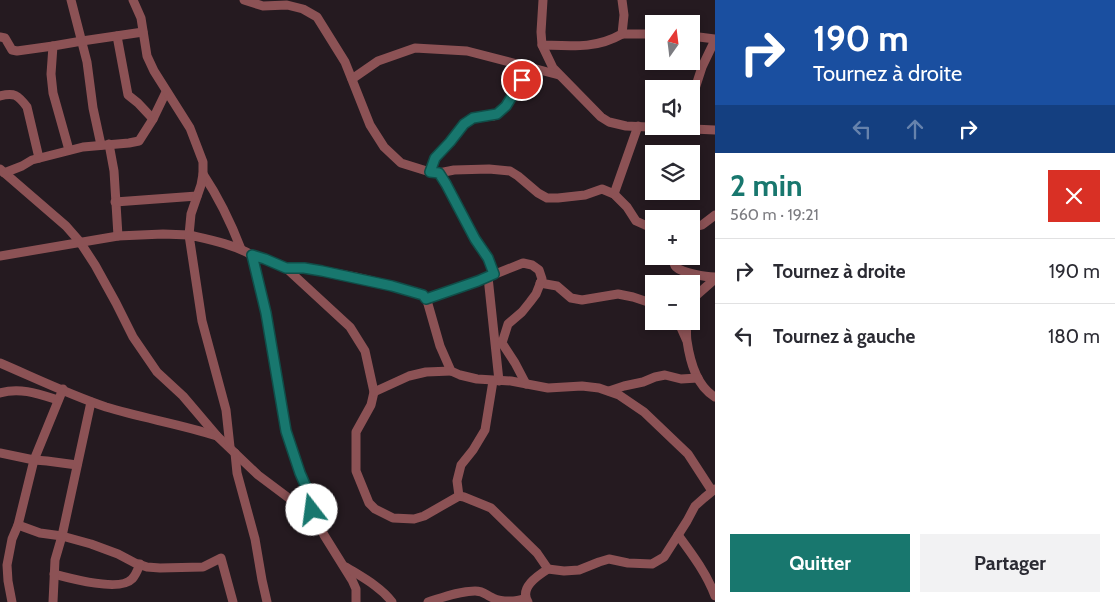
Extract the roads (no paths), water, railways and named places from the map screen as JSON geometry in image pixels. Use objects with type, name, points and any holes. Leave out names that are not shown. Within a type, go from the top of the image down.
[{"type":"street","points":[[71,0],[88,62],[93,108],[114,170],[118,236]]},
{"type":"street","points":[[132,0],[141,18],[147,56],[166,92],[190,128],[203,162],[201,185],[191,214],[189,235],[202,321],[226,410],[232,450],[255,539],[267,602]]},
{"type":"street","points":[[244,0],[263,6],[287,5],[304,9],[317,17],[345,62],[370,125],[384,147],[401,162],[434,173],[450,189],[475,239],[488,258],[491,276],[496,381],[485,430],[462,465],[457,481],[459,496]]},
{"type":"street","points":[[543,0],[542,45],[553,68],[601,117],[609,122],[626,126],[645,126]]},
{"type":"street","points":[[622,0],[624,15],[622,34]]},
{"type":"street","points":[[0,37],[5,38],[12,50],[17,51],[143,32]]},
{"type":"street","points":[[542,45],[584,46],[597,44],[622,34],[645,34]]},
{"type":"street","points":[[118,36],[128,95],[153,119]]},
{"type":"street","points":[[698,80],[715,40],[700,38]]},
{"type":"street","points":[[53,46],[51,74],[53,93],[69,150]]},
{"type":"street","points":[[352,78],[378,61],[416,48],[467,51],[559,75]]},
{"type":"street","points":[[434,173],[435,158],[464,124],[473,118],[494,116],[502,110],[530,68]]},
{"type":"street","points":[[166,92],[153,119],[139,141],[69,150],[2,171],[66,226],[80,242],[95,265],[133,337],[157,372],[183,396],[217,436],[258,475],[290,499],[312,510]]},
{"type":"street","points":[[0,96],[15,94],[27,107],[39,158]]},
{"type":"street","points":[[614,194],[638,126]]},
{"type":"street","points":[[700,129],[715,130]]},
{"type":"street","points":[[434,173],[454,170],[489,169],[510,171],[547,198],[585,195],[602,190],[614,194],[636,221],[645,226]]},
{"type":"street","points":[[203,174],[215,192],[242,249]]},
{"type":"street","points":[[116,202],[197,196]]},
{"type":"street","points":[[700,225],[715,215]]},
{"type":"street","points":[[0,256],[118,236],[189,235],[228,244],[286,268],[350,327],[365,351],[374,392],[370,405],[356,432],[356,471],[369,503],[374,509],[393,518],[414,519],[424,516],[459,496],[464,497],[491,508],[537,553],[548,569]]},
{"type":"street","points":[[252,255],[266,313],[286,431],[310,496],[312,510],[324,535],[356,589],[356,602]]},
{"type":"street","points":[[426,299],[523,263],[532,265],[539,270],[542,279],[536,294],[522,312],[508,324],[502,343],[526,384]]},
{"type":"street","points":[[675,265],[677,268],[689,273],[715,278]]},
{"type":"street","points":[[286,268],[304,268],[357,278],[423,295],[426,299],[440,346],[451,371]]},
{"type":"street","points":[[700,292],[715,278]]},
{"type":"street","points":[[540,283],[557,286],[571,298],[582,300],[618,294],[645,301]]},
{"type":"street","points":[[682,330],[687,339],[693,369],[700,383],[715,397]]},
{"type":"street","points":[[687,339],[688,330]]},
{"type":"street","points":[[0,363],[91,402],[137,416],[196,429],[217,436]]},
{"type":"street","points":[[374,392],[409,376],[426,372],[451,371],[477,379],[511,381],[548,388],[582,386],[599,388],[619,395],[644,412],[667,432],[688,454],[714,490],[695,506],[664,557],[652,564],[609,560],[598,562],[579,570],[548,569],[537,576],[525,590],[526,600],[506,601],[493,598],[485,592],[476,591],[460,592],[428,602]]},
{"type":"street","points":[[609,391],[665,375],[681,379],[698,378]]},
{"type":"street","points":[[0,393],[14,390],[31,392],[58,400]]},
{"type":"street","points":[[12,602],[4,556],[18,525],[34,460],[63,390]]},
{"type":"street","points":[[53,602],[55,560],[91,402]]},
{"type":"street","points":[[0,453],[34,460],[77,465]]},
{"type":"street","points":[[18,525],[40,533],[62,536],[92,544],[147,567],[203,567],[221,558],[233,602]]},
{"type":"street","points":[[678,535],[694,556],[710,583],[715,596]]},
{"type":"street","points":[[54,574],[98,584],[116,585],[132,579],[140,564]]},
{"type":"street","points":[[344,566],[375,586],[392,602]]}]
